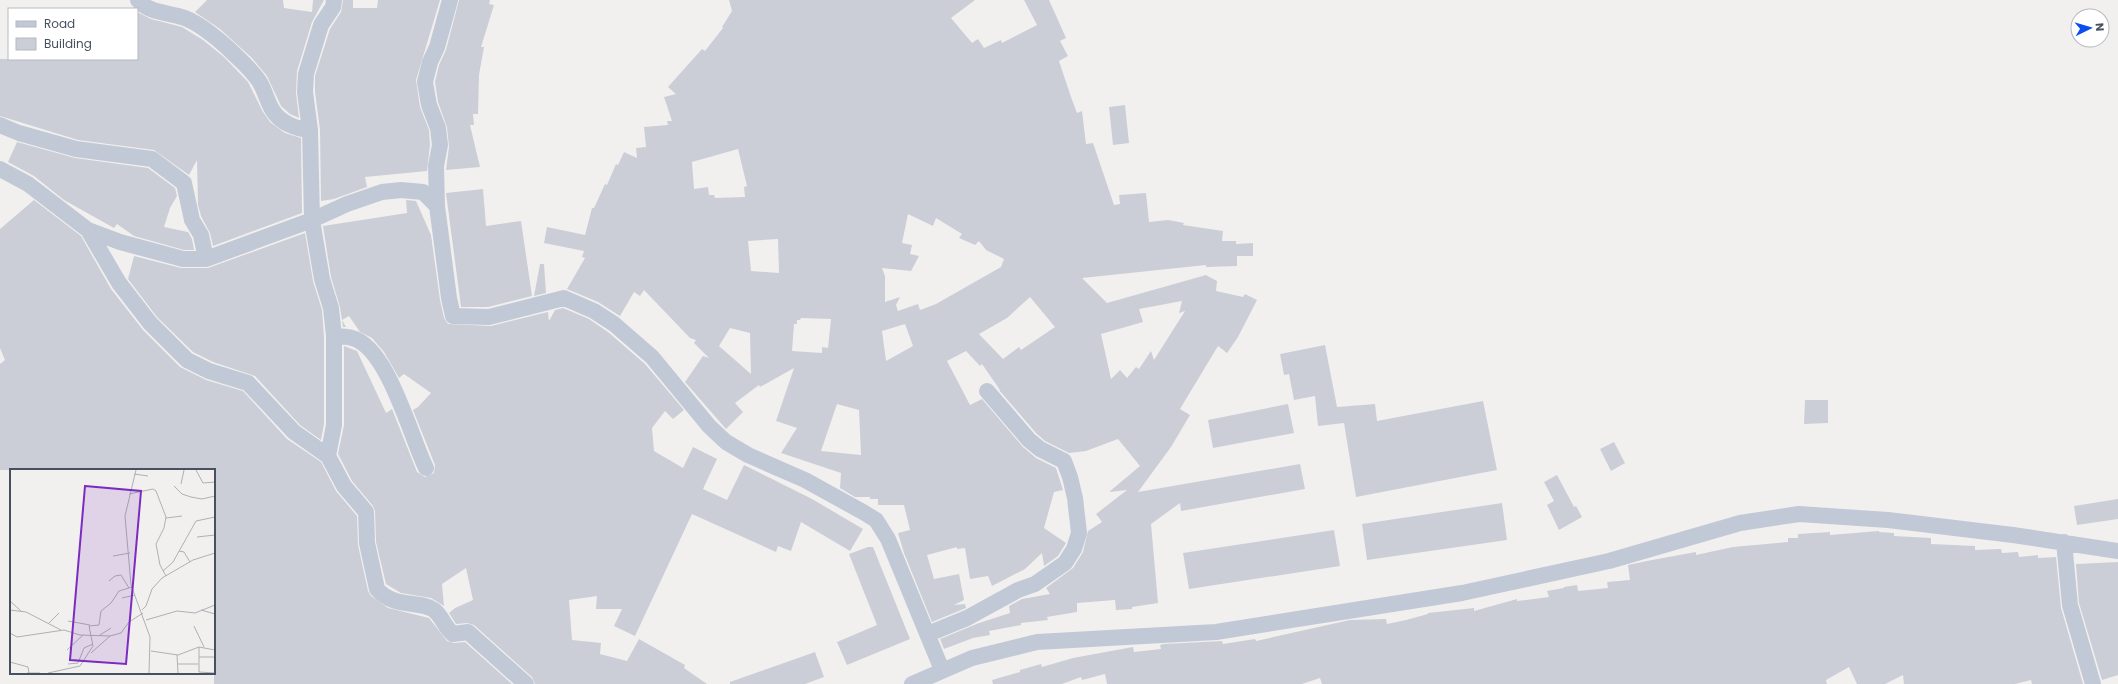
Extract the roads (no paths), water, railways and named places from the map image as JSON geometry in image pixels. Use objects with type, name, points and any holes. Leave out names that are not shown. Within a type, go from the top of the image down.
[{"type":"street","points":[[138,0],[142,5],[157,12],[185,18],[217,40],[244,64],[260,82],[273,112],[290,126],[300,130],[310,130]]},
{"type":"street","points":[[328,456],[334,424],[334,336],[331,308],[322,279],[312,220],[310,130],[305,92],[306,74],[321,25],[333,6],[334,0]]},
{"type":"street","points":[[450,0],[437,47],[430,62],[426,82],[429,105],[438,128],[440,145],[436,166],[437,206],[448,298],[453,316],[489,317],[564,298],[594,312],[614,324],[652,357],[710,426],[726,442],[748,455],[805,480],[876,520],[888,539],[942,670]]},
{"type":"street","points":[[0,125],[19,133],[76,149],[152,159],[184,184],[192,220],[201,235],[206,259]]},
{"type":"street","points":[[0,169],[28,184],[88,230],[120,242],[183,259],[206,259],[312,220],[347,204],[382,192],[401,190],[423,192],[437,206]]},
{"type":"street","points":[[88,230],[119,283],[150,323],[187,360],[209,371],[248,383],[294,432],[328,456],[344,486],[366,512],[367,543],[377,589],[381,593],[398,602],[428,607],[435,611],[448,631],[453,634],[468,632],[526,684]]},
{"type":"street","points":[[334,336],[353,338],[374,355],[401,403],[426,468]]},
{"type":"street","points":[[928,634],[967,618],[1018,590],[1035,584],[1065,563],[1074,549],[1078,533],[1075,498],[1064,461],[1040,449],[1029,440],[986,391]]},
{"type":"street","points":[[912,684],[972,658],[1037,642],[1216,632],[1462,593],[1609,561],[1740,523],[1799,514],[1888,520],[2064,542],[2118,551]]},
{"type":"street","points":[[2064,542],[2070,605],[2093,684]]}]
